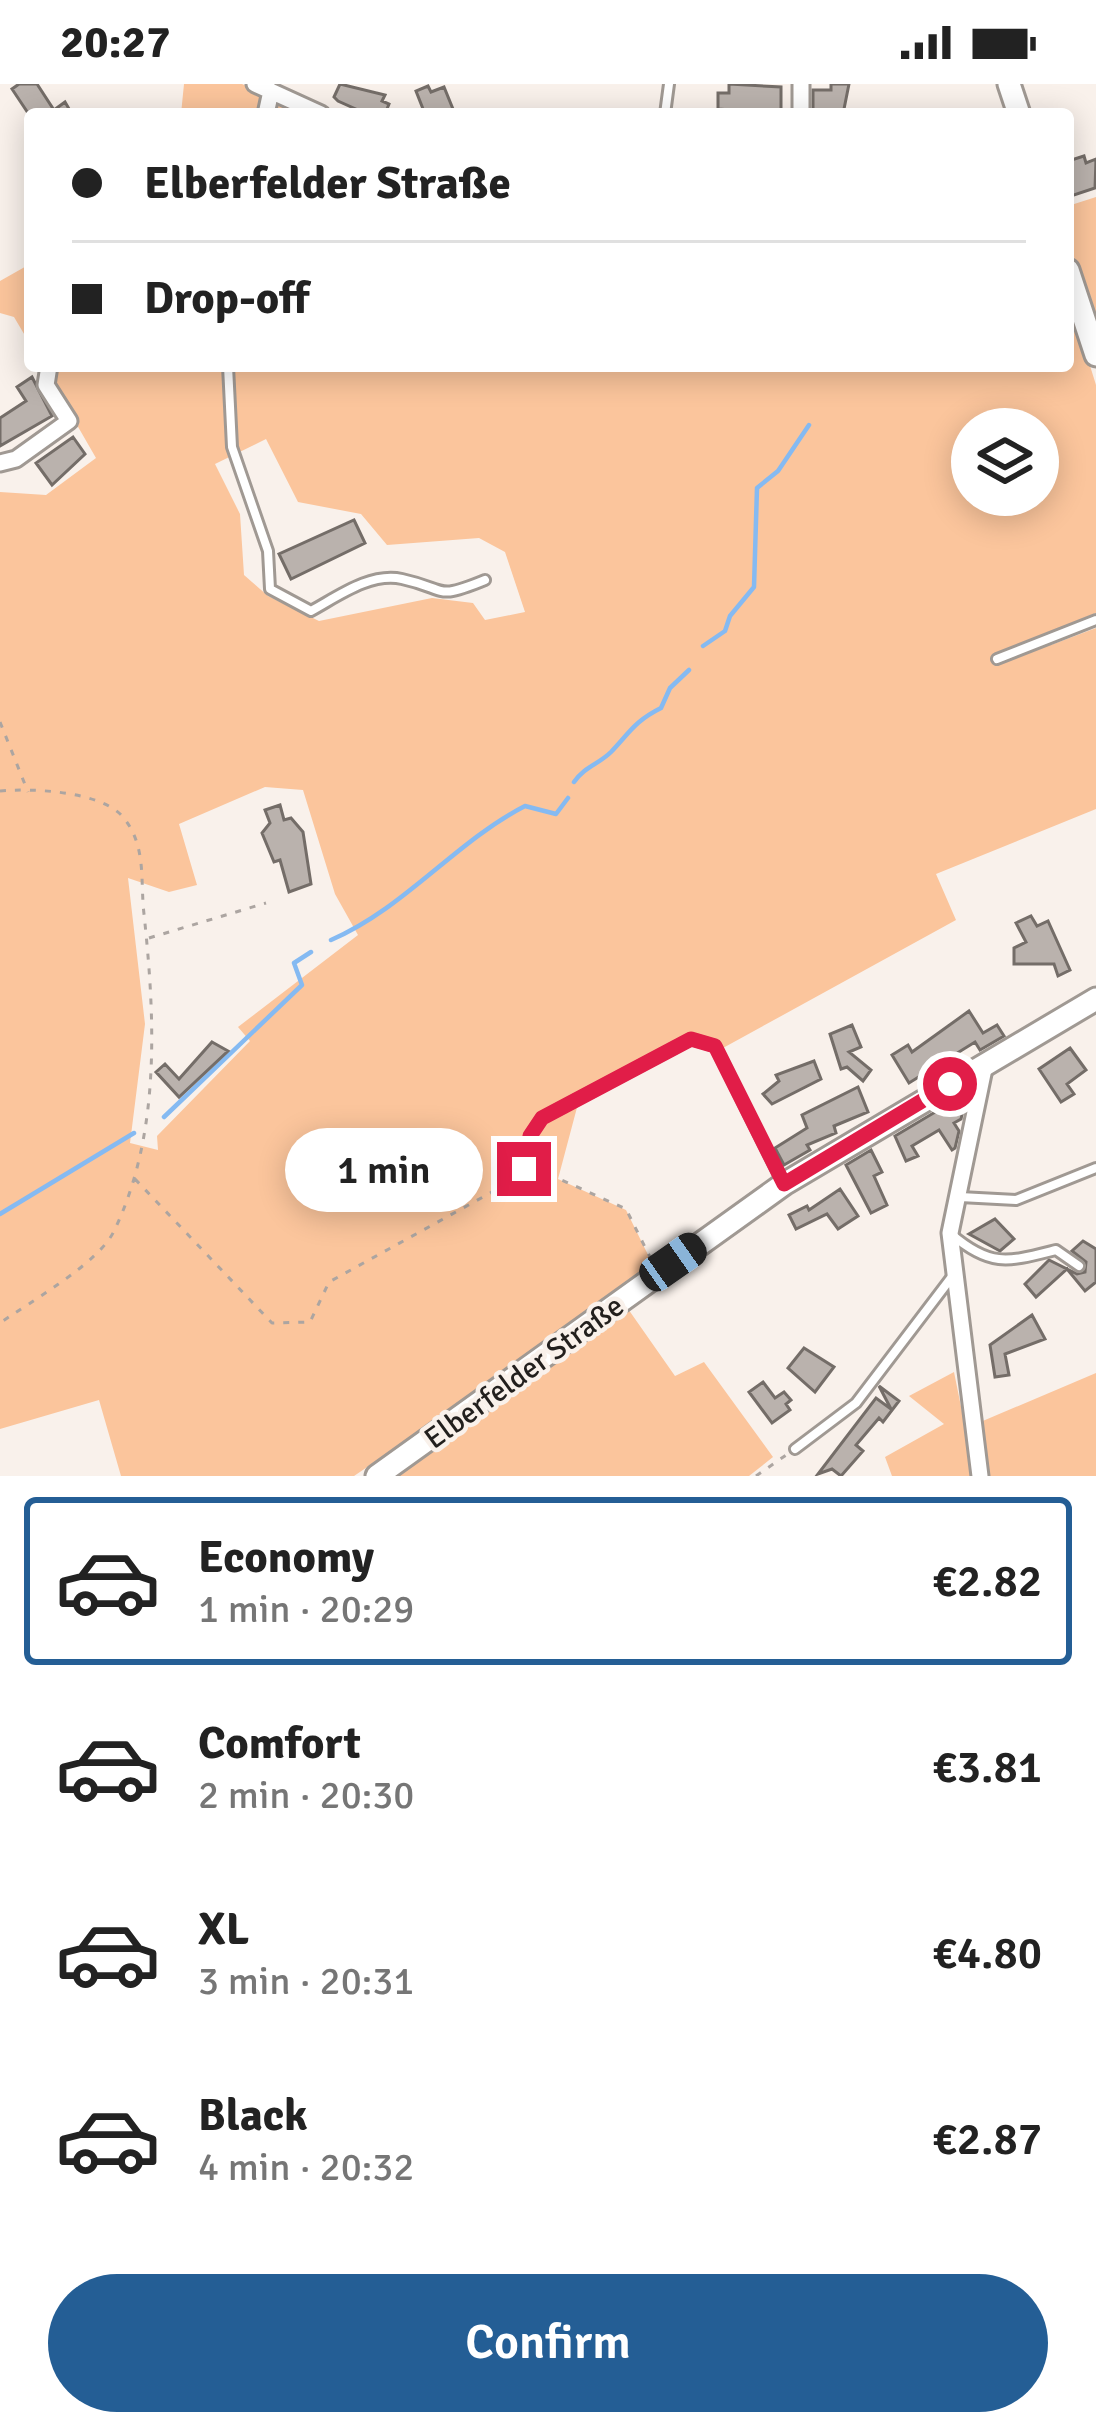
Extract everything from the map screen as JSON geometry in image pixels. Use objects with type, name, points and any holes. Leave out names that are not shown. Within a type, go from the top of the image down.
[{"type":"main road","points":[[1074,288],[1096,355]]},
{"type":"main road","name":"Elberfelder Straße","points":[[377,1476],[784,1184],[1096,999]]},
{"type":"street","points":[[263,88],[308,108]]},
{"type":"street","points":[[0,463],[16,459],[69,422],[46,385],[49,372]]},
{"type":"street","points":[[980,1476],[950,1233],[985,1064]]},
{"type":"lane","points":[[228,372],[232,447],[268,551],[270,589],[311,611],[366,582],[400,578],[430,592],[453,593],[485,580]]},
{"type":"lane","points":[[997,659],[1096,620]]},
{"type":"lane","points":[[524,1169],[530,1136],[542,1118],[691,1039],[702,1039],[715,1046],[725,1063],[784,1184]]},
{"type":"lane","points":[[956,1197],[1016,1200],[1096,1168]]},
{"type":"lane","points":[[950,1233],[975,1254],[993,1261],[1056,1250],[1079,1266]]},
{"type":"lane","points":[[795,1449],[856,1403],[952,1278]]},
{"type":"path","points":[[0,722],[28,792]]},
{"type":"path","points":[[0,791],[93,801],[113,807],[127,821],[144,862],[154,1012],[146,1117],[134,1178],[104,1247],[0,1323]]},
{"type":"path","points":[[147,938],[203,926],[266,902]]},
{"type":"path","points":[[134,1178],[272,1323],[310,1322],[329,1282],[536,1168],[626,1209],[653,1263]]},
{"type":"path","points":[[756,1476],[795,1449]]},
{"type":"shaded area","points":[[184,84],[242,84],[296,108],[182,108]]},
{"type":"shaded area","points":[[1096,197],[1096,324],[1074,257],[1074,204]]},
{"type":"shaded area","points":[[24,267],[24,334],[14,317],[0,313],[0,281]]},
{"type":"shaded area","points":[[1074,314],[1096,385],[1096,613],[1047,633],[1051,645],[1096,628],[1096,809],[936,874],[956,920],[723,1048],[713,1052],[692,1042],[579,1100],[558,1179],[626,1210],[652,1263],[543,1348],[354,1476],[121,1476],[99,1400],[0,1429],[0,492],[46,495],[96,458],[46,372],[1074,372]],"holes":[[[266,439],[298,502],[361,514],[387,545],[479,538],[505,552],[525,612],[485,620],[473,603],[432,598],[319,621],[268,596],[244,575],[240,514],[215,464]],[[265,787],[303,790],[335,894],[358,935],[238,1027],[250,1041],[157,1136],[158,1150],[130,1143],[145,1024],[128,878],[169,892],[197,885],[179,824]]]},
{"type":"shaded area","points":[[626,1306],[675,1376],[704,1362],[773,1457],[749,1476],[389,1476]]},
{"type":"shaded area","points":[[954,1372],[975,1476],[892,1476],[885,1457],[944,1424],[909,1396]]},
{"type":"shaded area","points":[[1096,1373],[1096,1476],[988,1476],[978,1423]]},
{"type":"building","points":[[37,84],[53,108],[25,108],[12,89]]},
{"type":"building","points":[[340,84],[385,95],[382,101],[389,104],[387,108],[354,108],[334,97]]},
{"type":"building","points":[[729,84],[781,87],[781,108],[718,108],[718,93],[729,93]]},
{"type":"building","points":[[831,84],[849,84],[844,108],[813,108],[813,90],[831,90]]},
{"type":"building","points":[[444,87],[453,108],[423,108],[416,91]]},
{"type":"building","points":[[1084,156],[1086,163],[1096,159],[1095,188],[1074,195],[1074,159]]},
{"type":"building","points":[[32,377],[52,416],[0,446],[0,418],[26,401],[17,387]]},
{"type":"building","points":[[73,437],[85,454],[52,485],[36,463]]},
{"type":"building","points":[[354,520],[365,543],[291,579],[279,554]]},
{"type":"building","points":[[280,805],[284,820],[291,818],[303,832],[311,884],[289,892],[280,860],[274,862],[262,833],[270,823],[265,810]]},
{"type":"building","points":[[1031,916],[1037,926],[1048,921],[1070,970],[1058,976],[1054,964],[1014,964],[1014,948],[1026,942],[1016,923]]},
{"type":"building","points":[[969,1011],[983,1033],[997,1025],[1004,1036],[980,1050],[975,1042],[909,1083],[892,1055],[908,1045],[912,1052]]},
{"type":"building","points":[[852,1025],[861,1047],[849,1052],[871,1070],[863,1081],[847,1067],[841,1069],[830,1034]]},
{"type":"building","points":[[212,1042],[228,1051],[179,1097],[156,1072],[165,1064],[179,1079]]},
{"type":"building","points":[[1070,1048],[1086,1070],[1067,1084],[1074,1094],[1061,1102],[1039,1069]]},
{"type":"building","points":[[814,1061],[821,1079],[772,1104],[763,1094],[779,1081],[776,1075]]},
{"type":"building","points":[[858,1087],[868,1112],[834,1126],[836,1133],[807,1145],[810,1150],[784,1165],[775,1148],[807,1128],[802,1115]]},
{"type":"building","points":[[967,1093],[961,1119],[954,1123],[959,1131],[955,1148],[939,1130],[912,1146],[918,1156],[906,1161],[895,1136]]},
{"type":"building","points":[[871,1150],[882,1172],[874,1176],[887,1205],[871,1213],[846,1165]]},
{"type":"building","points":[[840,1189],[858,1216],[838,1229],[827,1214],[796,1229],[789,1215],[807,1206],[809,1210]]},
{"type":"building","points":[[995,1219],[1014,1239],[1000,1251],[969,1234]]},
{"type":"building","points":[[1083,1241],[1096,1249],[1096,1282],[1085,1291],[1067,1269],[1085,1272],[1086,1262],[1072,1251]]},
{"type":"building","points":[[1049,1260],[1067,1269],[1036,1297],[1025,1284]]},
{"type":"building","points":[[1032,1315],[1045,1339],[1005,1354],[1009,1375],[995,1377],[990,1345]]},
{"type":"building","points":[[804,1348],[834,1367],[815,1392],[788,1368]]},
{"type":"building","points":[[763,1382],[775,1398],[784,1392],[791,1400],[786,1404],[790,1410],[772,1423],[749,1392]]},
{"type":"building","points":[[879,1386],[899,1401],[856,1445],[863,1451],[841,1476],[832,1469],[818,1474],[876,1398],[891,1409]]},
{"type":"waterway","points":[[703,646],[725,631],[730,616],[754,587],[757,488],[778,471],[809,425]]},
{"type":"waterway","points":[[574,782],[661,708],[670,688],[689,670]]},
{"type":"waterway","points":[[331,940],[383,911],[525,806],[556,814],[568,798]]},
{"type":"waterway","points":[[164,1117],[302,985],[294,963],[311,952]]},
{"type":"waterway","points":[[0,1214],[134,1133]]},
{"type":"route","points":[[524,1169],[530,1136],[542,1118],[691,1039],[715,1046],[784,1184],[950,1084]]}]
